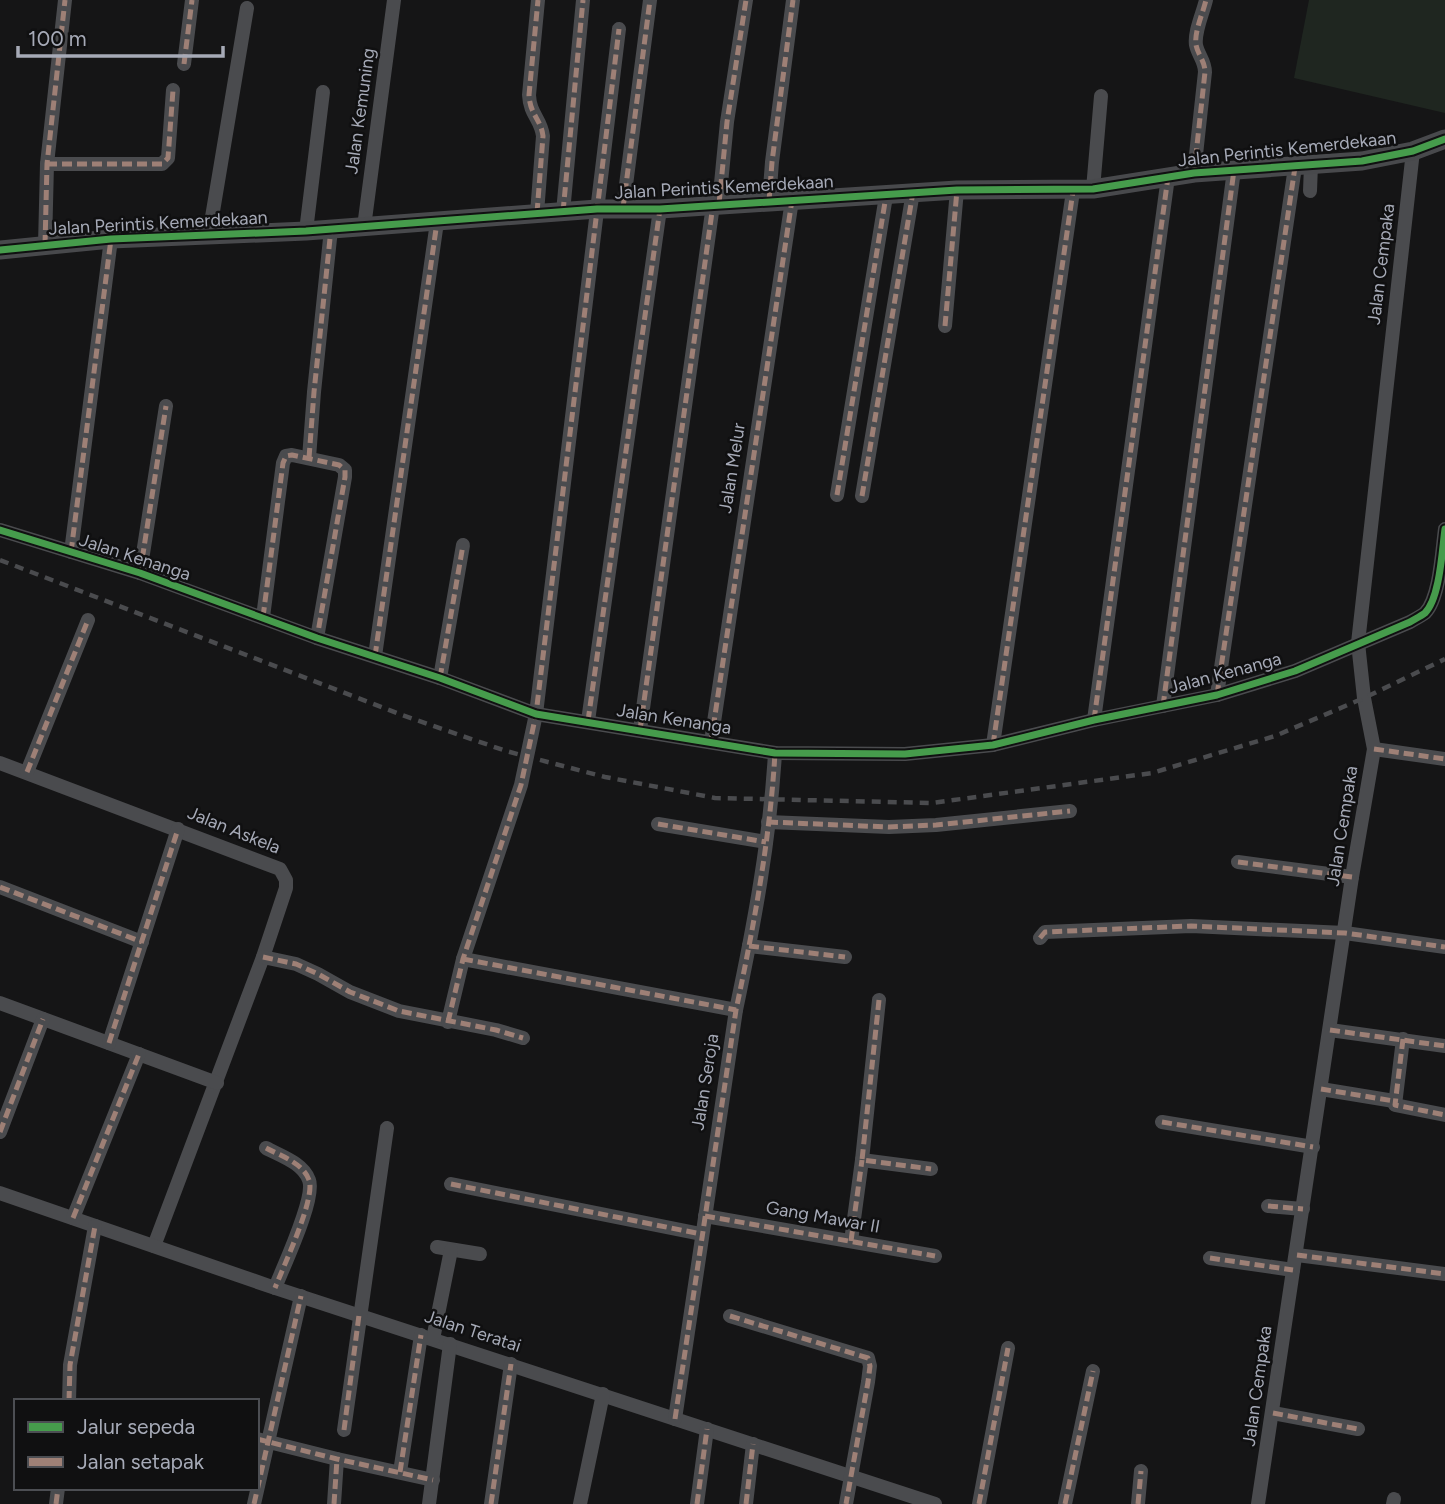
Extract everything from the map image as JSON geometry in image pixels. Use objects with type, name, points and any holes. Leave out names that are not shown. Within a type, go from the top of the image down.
[{"type":"street","points":[[45,245],[47,164],[65,0]]},
{"type":"street","points":[[184,64],[192,0]]},
{"type":"street","name":"Jalan Kemuning","points":[[363,227],[394,0]]},
{"type":"street","points":[[537,213],[543,136],[542,127],[530,107],[529,95],[538,0]]},
{"type":"street","points":[[563,212],[583,0]]},
{"type":"street","points":[[623,208],[650,0]]},
{"type":"street","points":[[640,730],[746,0]]},
{"type":"street","points":[[769,201],[793,0]]},
{"type":"street","points":[[1194,173],[1205,72],[1203,58],[1195,43],[1206,0]]},
{"type":"street","points":[[209,234],[247,8]]},
{"type":"street","points":[[447,1022],[463,959],[522,785],[536,714],[620,29]]},
{"type":"street","points":[[47,164],[162,164],[168,158],[173,90]]},
{"type":"street","points":[[306,231],[323,92]]},
{"type":"street","points":[[1093,189],[1101,96]]},
{"type":"street","name":"Jalan Perintis Kemerdekaan","points":[[0,250],[111,239],[306,231],[597,209],[660,209],[957,190],[1073,191],[1194,173],[1362,161],[1413,151],[1445,139]]},
{"type":"street","name":"Jalan Cempaka","points":[[1258,1504],[1352,877],[1374,748],[1364,698],[1358,643],[1413,151]]},
{"type":"street","points":[[1303,166],[1310,191]]},
{"type":"street","points":[[1217,695],[1258,405],[1303,166]]},
{"type":"street","points":[[1163,706],[1234,170]]},
{"type":"street","points":[[1094,720],[1168,177]]},
{"type":"street","points":[[945,326],[957,190]]},
{"type":"street","points":[[993,745],[1073,191]]},
{"type":"street","points":[[862,496],[913,192]]},
{"type":"street","points":[[837,495],[886,196]]},
{"type":"street","name":"Jalan Melur","points":[[710,742],[792,200]]},
{"type":"street","points":[[589,721],[660,209]]},
{"type":"street","points":[[375,656],[437,222]]},
{"type":"street","points":[[309,458],[331,229]]},
{"type":"street","points":[[71,552],[111,239]]},
{"type":"street","points":[[140,573],[166,406]]},
{"type":"street","points":[[263,617],[286,456],[339,465],[345,470],[317,638]]},
{"type":"street","name":"Jalan Kenanga","points":[[0,530],[140,573],[536,714],[775,752],[905,754],[993,745],[1094,720],[1217,695],[1295,671],[1410,622],[1425,612],[1435,592],[1445,529]]},
{"type":"street","points":[[440,678],[463,545]]},
{"type":"street","points":[[27,772],[88,620]]},
{"type":"street","points":[[1374,748],[1445,759]]},
{"type":"street","name":"Jalan Seroja","points":[[675,1419],[736,1010],[766,842],[775,752]]},
{"type":"street","name":"Jalan Askela","points":[[0,763],[178,829],[280,869],[284,873],[286,888],[263,957],[155,1246]]},
{"type":"street","points":[[768,822],[889,827],[936,825],[1070,811]]},
{"type":"street","points":[[658,824],[766,842]]},
{"type":"street","points":[[109,1043],[178,829]]},
{"type":"street","points":[[1238,862],[1352,877]]},
{"type":"street","points":[[0,887],[142,942]]},
{"type":"street","points":[[1040,938],[1045,932],[1191,926],[1345,933],[1445,947]]},
{"type":"street","points":[[749,946],[845,957]]},
{"type":"street","points":[[263,957],[296,964],[350,992],[398,1012],[496,1030],[523,1038]]},
{"type":"street","points":[[463,959],[736,1010]]},
{"type":"street","points":[[851,1241],[879,1000]]},
{"type":"street","points":[[0,1003],[217,1083]]},
{"type":"street","points":[[0,1132],[43,1019]]},
{"type":"street","points":[[1330,1030],[1445,1046]]},
{"type":"street","points":[[1403,1039],[1395,1105],[1445,1115]]},
{"type":"street","points":[[74,1217],[139,1054]]},
{"type":"street","points":[[1321,1089],[1394,1101]]},
{"type":"street","points":[[1162,1122],[1312,1147]]},
{"type":"street","points":[[344,1430],[387,1128]]},
{"type":"street","points":[[266,1149],[296,1164],[308,1177],[310,1187],[308,1203],[275,1288]]},
{"type":"street","points":[[862,1160],[932,1169]]},
{"type":"street","points":[[451,1184],[701,1234]]},
{"type":"street","name":"Jalan Teratai","points":[[0,1194],[74,1217],[275,1288],[934,1504]]},
{"type":"street","points":[[1268,1206],[1303,1209]]},
{"type":"street","name":"Gang Mawar II","points":[[705,1216],[935,1256]]},
{"type":"street","points":[[72,1399],[70,1365],[95,1226]]},
{"type":"street","points":[[437,1247],[480,1254]]},
{"type":"street","points":[[400,1472],[427,1337],[452,1251]]},
{"type":"street","points":[[1297,1255],[1445,1274]]},
{"type":"street","points":[[1210,1258],[1293,1270]]},
{"type":"street","points":[[259,1464],[262,1440],[300,1296]]},
{"type":"street","points":[[730,1316],[868,1358],[868,1382],[846,1504]]},
{"type":"street","points":[[429,1504],[450,1344]]},
{"type":"street","points":[[979,1504],[1008,1348]]},
{"type":"street","points":[[491,1504],[511,1364]]},
{"type":"street","points":[[1065,1504],[1093,1371]]},
{"type":"street","points":[[580,1504],[603,1394]]},
{"type":"street","points":[[1273,1413],[1358,1429]]},
{"type":"street","points":[[698,1504],[708,1429]]},
{"type":"street","points":[[262,1440],[433,1480]]},
{"type":"street","points":[[746,1504],[753,1444]]},
{"type":"street","points":[[334,1504],[337,1459]]},
{"type":"street","points":[[1138,1504],[1141,1471]]},
{"type":"shaded area","points":[[1309,0],[1445,0],[1445,113],[1294,78]]},
{"type":"railway","points":[[0,560],[402,715],[506,751],[605,777],[715,798],[932,803],[1152,773],[1275,736],[1364,698],[1445,659]]},
{"type":"marked path","points":[[45,245],[47,164],[65,0]]},
{"type":"marked path","points":[[184,64],[192,0]]},
{"type":"marked path","points":[[537,213],[543,136],[529,95],[538,0]]},
{"type":"marked path","points":[[563,212],[583,0]]},
{"type":"marked path","points":[[623,208],[650,0]]},
{"type":"marked path","points":[[719,204],[727,122],[746,0]]},
{"type":"marked path","points":[[769,201],[793,0]]},
{"type":"marked path","points":[[1194,173],[1205,72],[1196,40],[1206,0]]},
{"type":"marked path","points":[[448,1022],[463,959],[521,785],[536,714],[619,29]]},
{"type":"marked path","points":[[47,164],[162,164],[168,158],[173,90]]},
{"type":"marked path","points":[[1217,695],[1295,167]]},
{"type":"marked path","points":[[1163,706],[1234,170]]},
{"type":"marked path","points":[[1094,720],[1168,177]]},
{"type":"marked path","points":[[945,326],[957,190]]},
{"type":"marked path","points":[[993,745],[1073,191]]},
{"type":"marked path","points":[[862,496],[913,192]]},
{"type":"marked path","points":[[837,495],[886,196]]},
{"type":"marked path","points":[[711,742],[792,200]]},
{"type":"marked path","points":[[640,730],[713,205]]},
{"type":"marked path","points":[[588,721],[660,209]]},
{"type":"marked path","points":[[375,656],[437,222]]},
{"type":"marked path","points":[[309,458],[331,229]]},
{"type":"marked path","points":[[71,552],[111,239]]},
{"type":"marked path","points":[[140,573],[166,406]]},
{"type":"marked path","points":[[263,617],[286,456],[339,465],[345,470],[345,477],[317,638]]},
{"type":"marked path","points":[[440,678],[463,545]]},
{"type":"marked path","points":[[27,772],[88,620]]},
{"type":"marked path","points":[[1374,749],[1445,759]]},
{"type":"marked path","points":[[675,1419],[736,1010],[765,850],[775,753]]},
{"type":"marked path","points":[[768,822],[889,827],[936,825],[1070,811]]},
{"type":"marked path","points":[[658,824],[766,842]]},
{"type":"marked path","points":[[109,1043],[178,829]]},
{"type":"marked path","points":[[1238,862],[1352,877]]},
{"type":"marked path","points":[[0,887],[142,942]]},
{"type":"marked path","points":[[1040,938],[1045,932],[1191,926],[1345,933],[1445,947]]},
{"type":"marked path","points":[[749,946],[845,957]]},
{"type":"marked path","points":[[263,957],[296,964],[350,992],[399,1011],[523,1038]]},
{"type":"marked path","points":[[463,959],[736,1010]]},
{"type":"marked path","points":[[879,1000],[862,1160],[931,1169]]},
{"type":"marked path","points":[[0,1132],[43,1019]]},
{"type":"marked path","points":[[1330,1030],[1445,1046]]},
{"type":"marked path","points":[[1403,1039],[1395,1105],[1445,1115]]},
{"type":"marked path","points":[[73,1218],[139,1054]]},
{"type":"marked path","points":[[1321,1089],[1394,1101]]},
{"type":"marked path","points":[[1162,1122],[1313,1147]]},
{"type":"marked path","points":[[266,1148],[302,1169],[309,1180],[310,1189],[303,1217],[275,1288]]},
{"type":"marked path","points":[[851,1241],[862,1160]]},
{"type":"marked path","points":[[451,1184],[701,1234]]},
{"type":"marked path","points":[[1268,1206],[1303,1209]]},
{"type":"marked path","points":[[705,1216],[935,1256]]},
{"type":"marked path","points":[[69,1399],[70,1365],[95,1226]]},
{"type":"marked path","points":[[1297,1255],[1445,1274]]},
{"type":"marked path","points":[[1210,1258],[1293,1270]]},
{"type":"marked path","points":[[259,1482],[301,1296]]},
{"type":"marked path","points":[[344,1430],[359,1315]]},
{"type":"marked path","points":[[730,1316],[868,1358],[868,1382],[846,1504]]},
{"type":"marked path","points":[[400,1472],[421,1335]]},
{"type":"marked path","points":[[979,1504],[1008,1348]]},
{"type":"marked path","points":[[491,1504],[511,1364]]},
{"type":"marked path","points":[[1065,1504],[1093,1371]]},
{"type":"marked path","points":[[1273,1413],[1358,1429]]},
{"type":"marked path","points":[[697,1504],[707,1429]]},
{"type":"marked path","points":[[259,1440],[433,1480]]},
{"type":"marked path","points":[[746,1504],[753,1444]]},
{"type":"marked path","points":[[334,1504],[337,1459]]},
{"type":"marked path","points":[[1138,1504],[1141,1471]]},
{"type":"marked path","points":[[56,1504],[58,1490]]},
{"type":"marked path","points":[[254,1504],[257,1490]]},
{"type":"cycle path","points":[[0,250],[111,239],[306,231],[597,209],[660,209],[957,190],[1093,189],[1194,173],[1362,161],[1413,151],[1445,139]]},
{"type":"cycle path","points":[[0,530],[140,573],[536,714],[775,753],[905,754],[993,745],[1094,720],[1217,695],[1295,671],[1410,622],[1425,613],[1437,585],[1445,529]]}]
